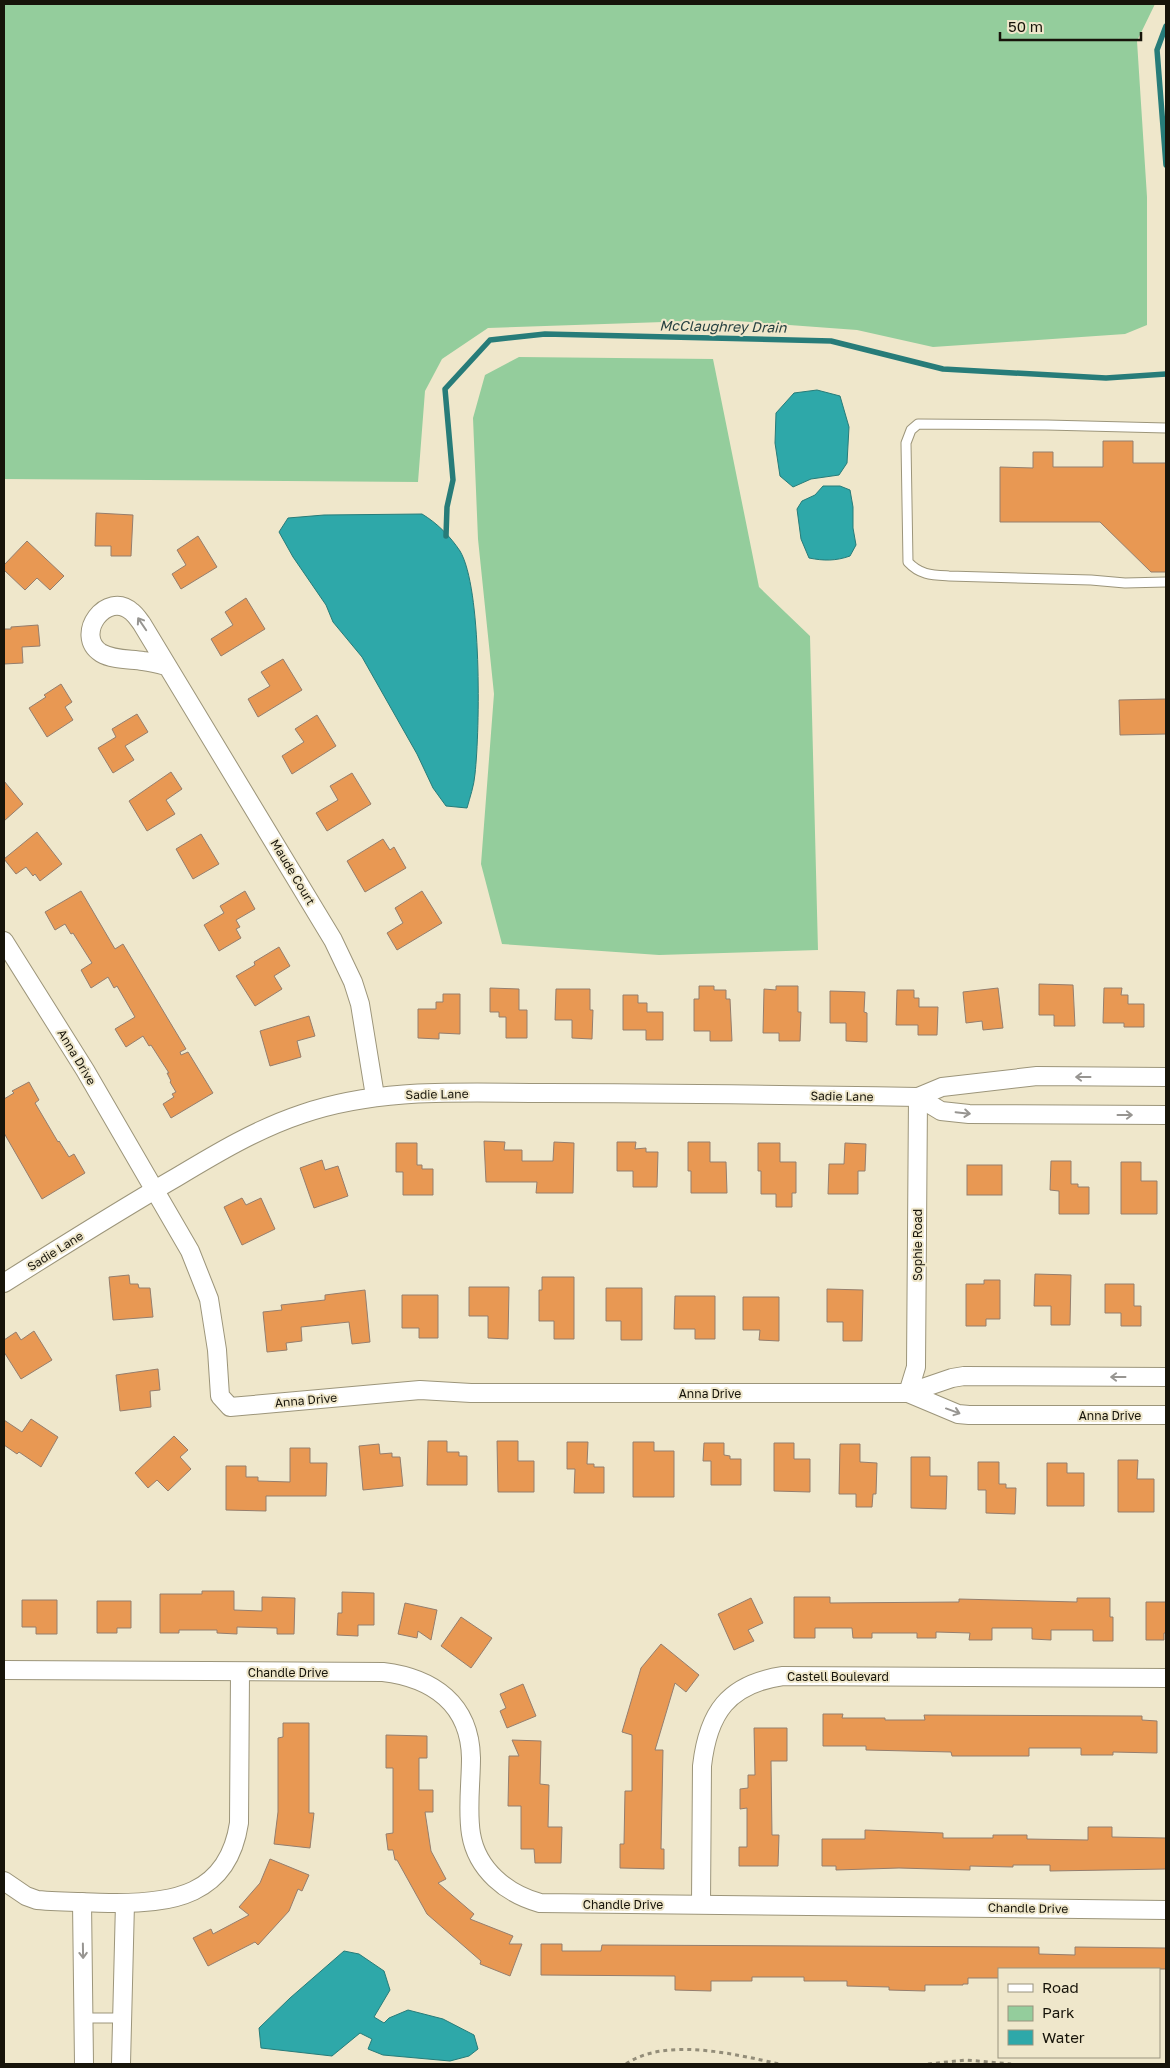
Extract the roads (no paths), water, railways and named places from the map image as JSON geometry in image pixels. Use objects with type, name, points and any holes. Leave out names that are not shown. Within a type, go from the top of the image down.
[{"type":"street","name":"Maude Court","points":[[166,666],[307,895],[343,960],[360,1004],[375,1096]]},
{"type":"street","name":"Anna Drive","points":[[4,941],[85,1070],[190,1251],[209,1299],[217,1350],[220,1396],[230,1407],[420,1390],[481,1393],[908,1392],[964,1376],[1166,1377]]},
{"type":"street","name":"Sadie Lane","points":[[4,1283],[155,1189],[230,1145],[270,1126],[327,1106],[375,1096],[417,1093],[620,1093],[918,1097],[942,1087],[1037,1076],[1166,1077]]},
{"type":"street","points":[[918,1097],[941,1111],[969,1114],[1166,1115]]},
{"type":"street","name":"Sophie Road","points":[[908,1392],[916,1367],[918,1097]]},
{"type":"street","name":"Anna Drive","points":[[908,1392],[958,1414],[969,1415],[1166,1414]]},
{"type":"street","name":"Chandle Drive","points":[[4,1670],[383,1672],[413,1677],[438,1690],[451,1701],[466,1728],[471,1756],[471,1835],[476,1851],[493,1877],[515,1894],[540,1903],[1166,1910]]},
{"type":"street","name":"Chandle Drive","points":[[4,1882],[26,1896],[37,1900],[125,1903],[176,1899],[189,1894],[214,1876],[232,1850],[238,1822],[240,1672]]},
{"type":"street","name":"Castell Boulevard","points":[[701,1904],[702,1766],[704,1746],[715,1716],[735,1692],[749,1684],[782,1676],[1166,1678]]},
{"type":"street","points":[[82,1902],[84,2064]]},
{"type":"street","points":[[121,2064],[125,1903]]},
{"type":"lane","points":[[1166,428],[918,424],[911,430],[906,443],[908,562],[915,569],[926,574],[949,576],[1091,580],[1124,583],[1166,582]]},
{"type":"lane","points":[[84,2018],[121,2018]]},
{"type":"water","points":[[817,390],[840,396],[849,427],[847,463],[839,475],[811,479],[793,487],[780,476],[775,443],[776,413],[794,393]]},
{"type":"water","points":[[823,486],[840,486],[850,490],[856,545],[850,556],[830,560],[809,558],[801,539],[797,509],[802,501],[815,495]]},
{"type":"water","points":[[422,514],[443,530],[460,551],[467,569],[472,595],[478,660],[478,725],[474,778],[467,808],[446,806],[433,788],[417,754],[362,657],[333,622],[326,605],[293,557],[279,532],[288,518],[324,515]]},
{"type":"water","points":[[344,1951],[359,1954],[384,1971],[390,1990],[374,2017],[384,2023],[389,2018],[408,2010],[443,2019],[474,2035],[478,2049],[469,2056],[450,2061],[383,2055],[368,2049],[372,2039],[360,2033],[332,2056],[261,2048],[259,2028]]},
{"type":"waterway","name":"McClaughrey Drain","points":[[1166,26],[1157,50],[1166,165]]},
{"type":"waterway","name":"McClaughrey Drain","points":[[446,536],[447,507],[453,480],[445,389],[490,340],[545,334],[831,341],[943,369],[1106,378],[1166,374]]}]
